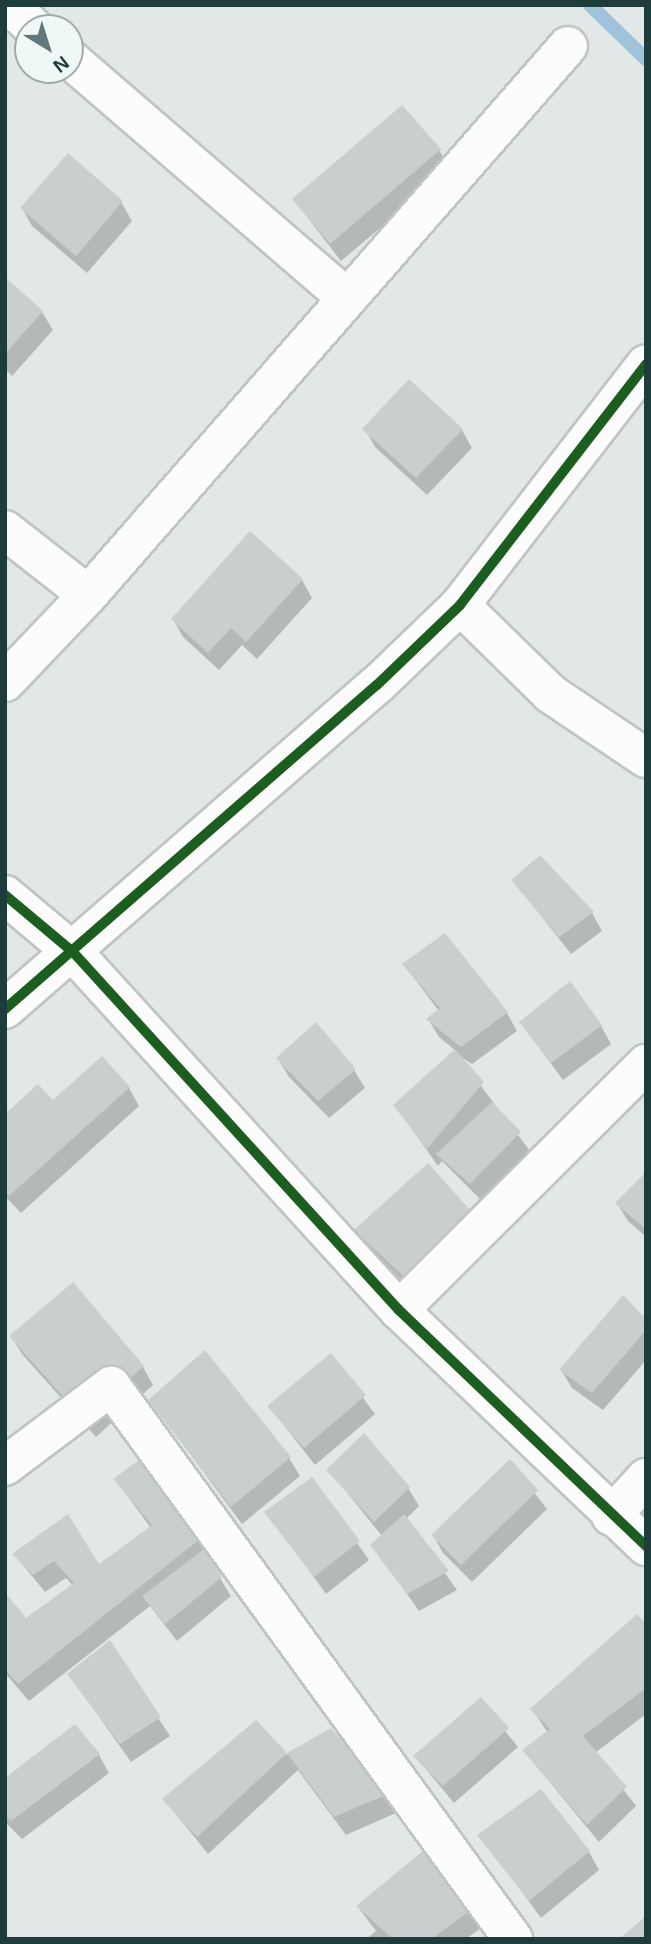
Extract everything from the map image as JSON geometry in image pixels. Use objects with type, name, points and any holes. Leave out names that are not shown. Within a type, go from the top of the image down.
[{"type":"street","points":[[5,682],[88,595],[568,46]]},
{"type":"street","points":[[84,71],[346,298]]},
{"type":"street","points":[[5,1009],[377,685],[460,605],[646,364]]},
{"type":"street","points":[[5,530],[88,595]]},
{"type":"street","points":[[460,605],[551,694],[646,758]]},
{"type":"street","points":[[5,895],[73,952],[399,1310],[611,1516],[646,1546]]},
{"type":"street","points":[[399,1310],[646,1064]]},
{"type":"street","points":[[5,1466],[111,1386],[513,1939]]},
{"type":"street","points":[[611,1516],[646,1478]]},
{"type":"building","points":[[402,105],[441,149],[330,244],[292,199]]},
{"type":"building","points":[[68,153],[123,201],[76,256],[20,208]]},
{"type":"building","points":[[5,277],[43,311],[5,354]]},
{"type":"building","points":[[409,379],[463,429],[416,478],[362,429]]},
{"type":"building","points":[[250,531],[303,579],[246,642],[231,628],[208,653],[171,619]]},
{"type":"building","points":[[540,855],[594,912],[559,937],[511,880]]},
{"type":"building","points":[[445,933],[508,1012],[461,1047],[426,1019],[440,1008],[402,964]]},
{"type":"building","points":[[570,981],[602,1025],[551,1063],[519,1022]]},
{"type":"building","points":[[316,1022],[356,1069],[318,1101],[276,1058]]},
{"type":"building","points":[[455,1049],[484,1082],[427,1149],[393,1105]]},
{"type":"building","points":[[102,1056],[130,1087],[9,1196],[5,1191],[5,1114],[38,1084],[53,1100]]},
{"type":"building","points":[[492,1102],[521,1132],[470,1184],[436,1154]]},
{"type":"building","points":[[428,1163],[479,1220],[410,1282],[354,1230]]},
{"type":"building","points":[[646,1172],[646,1229],[615,1203]]},
{"type":"building","points":[[73,1282],[144,1366],[84,1420],[9,1336]]},
{"type":"building","points":[[623,1295],[646,1319],[646,1330],[592,1393],[559,1370]]},
{"type":"building","points":[[205,1350],[291,1457],[231,1507],[148,1400]]},
{"type":"building","points":[[331,1353],[366,1395],[304,1448],[267,1406]]},
{"type":"building","points":[[364,1433],[410,1487],[374,1522],[326,1470]]},
{"type":"building","points":[[147,1454],[205,1535],[18,1684],[5,1669],[5,1592],[26,1618],[74,1583],[54,1561],[33,1575],[12,1554],[68,1514],[99,1564],[152,1525],[113,1479]]},
{"type":"building","points":[[510,1459],[538,1490],[461,1565],[431,1535]]},
{"type":"building","points":[[312,1477],[360,1541],[314,1577],[264,1512]]},
{"type":"building","points":[[404,1514],[449,1571],[407,1594],[370,1545]]},
{"type":"building","points":[[204,1549],[222,1577],[165,1624],[142,1596]]},
{"type":"building","points":[[637,1614],[646,1624],[646,1688],[583,1736],[627,1787],[587,1825],[522,1750],[550,1729],[530,1709]]},
{"type":"building","points":[[110,1640],[161,1717],[120,1744],[67,1674]]},
{"type":"building","points":[[481,1697],[509,1728],[443,1786],[413,1756]]},
{"type":"building","points":[[256,1720],[287,1753],[197,1837],[162,1799]]},
{"type":"building","points":[[75,1724],[100,1754],[11,1821],[5,1816],[5,1778]]},
{"type":"building","points":[[331,1728],[388,1794],[334,1817],[287,1753]]},
{"type":"building","points":[[541,1789],[590,1851],[529,1901],[477,1835]]},
{"type":"building","points":[[424,1850],[472,1909],[432,1939],[393,1939],[356,1906]]},
{"type":"building","points":[[646,1916],[646,1939],[619,1939]]},
{"type":"waterway","points":[[590,5],[646,59]]},
{"type":"cycle path","points":[[5,1009],[377,685],[460,605],[646,364]]},
{"type":"cycle path","points":[[5,895],[73,952],[399,1310],[646,1546]]}]
